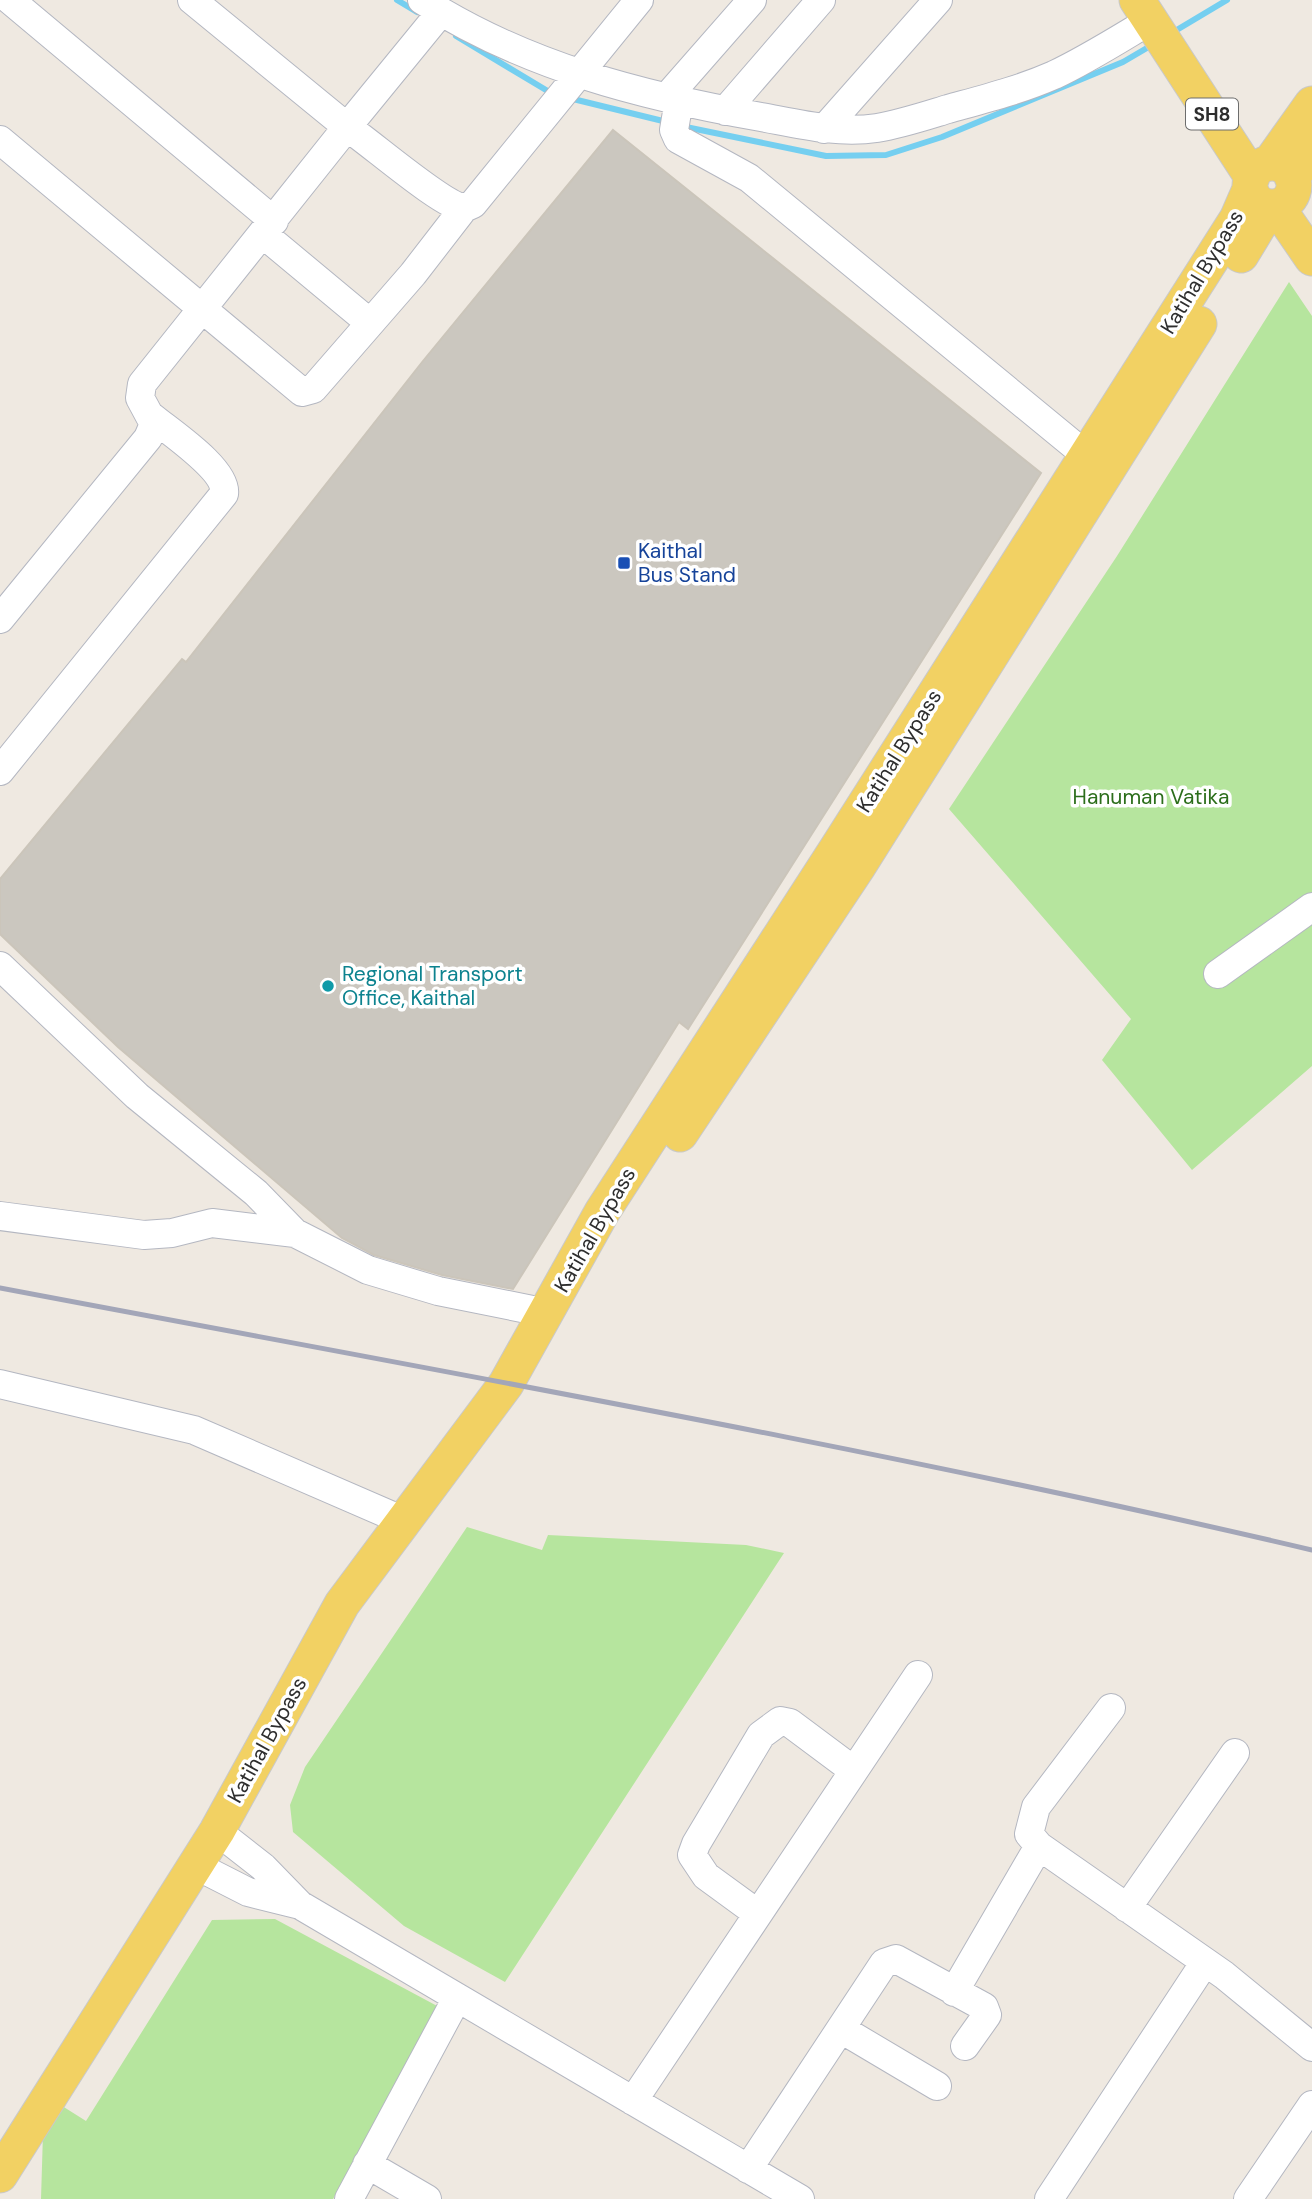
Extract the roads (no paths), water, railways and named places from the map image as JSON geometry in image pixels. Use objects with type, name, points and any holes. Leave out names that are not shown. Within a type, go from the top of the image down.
[{"type":"main road","name":"SH8","points":[[1163,22],[1279,185]]},
{"type":"main road","points":[[1312,104],[1279,185],[1312,258]]},
{"type":"main road","name":"Katihal Bypass","points":[[0,2175],[217,1831],[342,1604],[506,1384],[602,1212],[1237,219],[1279,185]]},
{"type":"main road","name":"Katihal Bypass","points":[[547,1313],[618,1225],[852,876],[1102,482],[1279,185]]},
{"type":"street","points":[[10,0],[269,227],[370,323]]},
{"type":"street","points":[[192,0],[348,127],[386,153],[446,202],[464,208]]},
{"type":"street","points":[[0,140],[298,390],[306,392],[313,389],[370,323],[464,208],[473,204],[639,0]]},
{"type":"street","points":[[752,0],[674,110],[678,139],[749,178],[1087,456]]},
{"type":"street","points":[[725,111],[821,0]]},
{"type":"street","points":[[824,129],[938,0]]},
{"type":"street","points":[[0,619],[148,438],[154,424],[140,398],[140,389],[348,127],[431,16],[540,62],[567,88],[674,110],[725,111],[824,129],[875,129],[1015,90],[1077,64],[1163,22]]},
{"type":"street","points":[[0,771],[224,494],[223,481],[214,469],[152,417]]},
{"type":"street","points":[[1218,974],[1312,907]]},
{"type":"street","points":[[0,966],[106,1068],[256,1193],[295,1233],[368,1270],[438,1291],[547,1313]]},
{"type":"street","points":[[0,1216],[144,1235],[172,1233],[212,1223],[295,1233]]},
{"type":"street","points":[[0,1384],[194,1430],[404,1521]]},
{"type":"street","points":[[633,2101],[918,1675]]},
{"type":"street","points":[[1111,1707],[1036,1807],[1029,1834],[1040,1846],[1205,1962],[1312,2047]]},
{"type":"street","points":[[758,1914],[706,1876],[692,1855],[761,1735],[780,1721],[790,1723],[853,1770]]},
{"type":"street","points":[[1127,1908],[1235,1753]]},
{"type":"street","points":[[217,1831],[263,1867],[300,1905],[800,2199]]},
{"type":"street","points":[[954,1992],[1040,1846]]},
{"type":"street","points":[[195,1865],[248,1892],[300,1905]]},
{"type":"street","points":[[748,2169],[884,1963],[896,1959],[987,2010],[965,2046]]},
{"type":"street","points":[[1049,2199],[1205,1962]]},
{"type":"street","points":[[349,2199],[457,1998]]},
{"type":"street","points":[[841,2029],[936,2086]]},
{"type":"street","points":[[1248,2199],[1312,2105]]},
{"type":"street","points":[[368,2164],[428,2199]]},
{"type":"waterway","points":[[397,0],[417,12]]},
{"type":"waterway","points":[[1170,34],[1227,0]]},
{"type":"waterway","points":[[456,36],[551,93]]},
{"type":"waterway","points":[[681,126],[826,156],[886,155],[942,137],[1123,62],[1152,45]]},
{"type":"waterway","points":[[569,98],[667,122]]},
{"type":"railway","points":[[0,1288],[822,1444],[1312,1550]]},
{"type":"place","name":"Kaithal Bus Stand","points":[[624,563]]},
{"type":"place","name":"Regional Transport Office, Kaithal","points":[[328,986]]},
{"type":"park label","name":"Hanuman Vatika","points":[[1151,797]]}]
